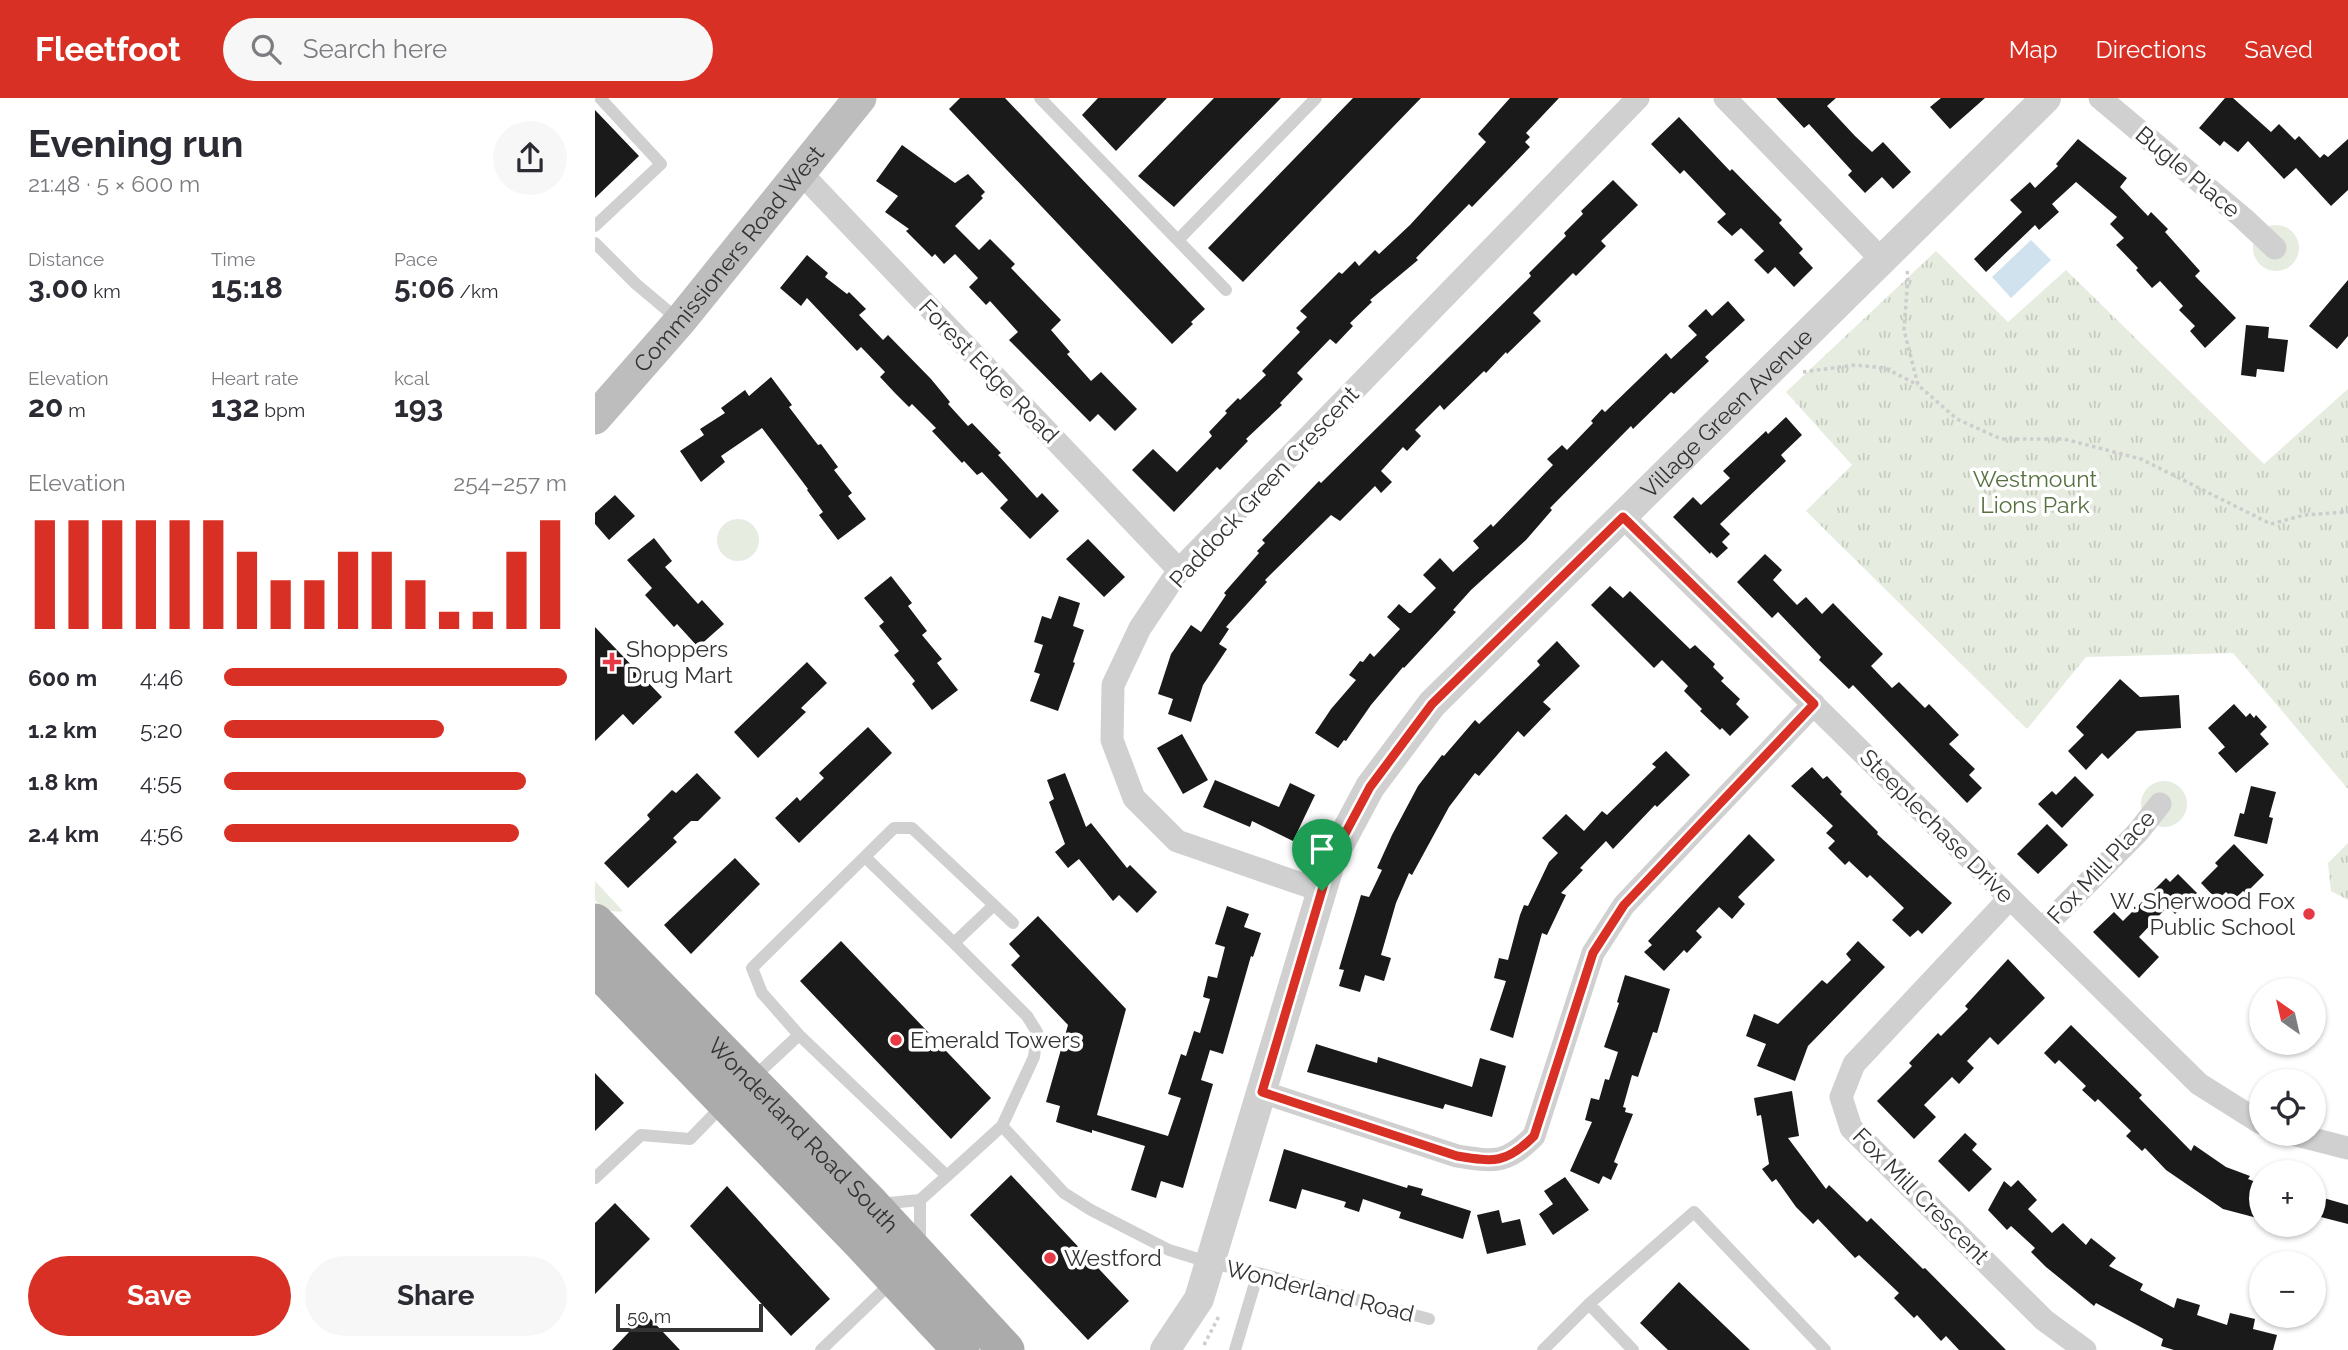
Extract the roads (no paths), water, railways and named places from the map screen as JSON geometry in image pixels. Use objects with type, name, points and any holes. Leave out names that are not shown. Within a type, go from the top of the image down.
[{"type":"main road","name":"Commissioners Road West","points":[[595,418],[680,321],[860,98]]},
{"type":"main road","name":"Wonderland Road South","points":[[595,922],[738,1092],[907,1269],[1006,1350]]},
{"type":"main road","name":"Wonderland Road South","points":[[595,967],[871,1204],[907,1269],[961,1350]]},
{"type":"street","name":"Paddock Green Crescent","points":[[1322,891],[1177,841],[1134,798],[1112,740],[1113,685],[1140,628],[1179,570],[1638,98]]},
{"type":"street","points":[[1725,98],[1894,265]]},
{"type":"street","name":"Village Green Avenue","points":[[1173,1344],[1199,1299],[1211,1263],[1331,860],[1370,787],[1432,704],[1623,517],[1894,265],[2046,98]]},
{"type":"street","name":"Bugle Place","points":[[2100,98],[2275,248]]},
{"type":"street","name":"Forest Edge Road","points":[[800,172],[1179,570]]},
{"type":"street","name":"Steeplechase Drive","points":[[1623,517],[2199,1084],[2249,1115]]},
{"type":"street","points":[[1262,1092],[1457,1156],[1489,1161],[1516,1154],[1534,1136],[1593,953],[1624,905],[1814,704]]},
{"type":"street","name":"Fox Mill Place","points":[[2042,929],[2138,831],[2160,804]]},
{"type":"street","name":"Fox Mill Crescent","points":[[2010,898],[1854,1064],[1841,1097],[1851,1128],[2044,1320],[2085,1350]]},
{"type":"street","points":[[2326,1142],[2348,1148]]},
{"type":"lane","points":[[595,226],[661,164],[600,98]]},
{"type":"lane","points":[[1178,240],[1315,98]]},
{"type":"lane","points":[[1049,101],[1226,290]]},
{"type":"lane","points":[[595,243],[636,284],[680,321]]},
{"type":"lane","points":[[947,1176],[799,1035],[762,993],[753,968],[894,828],[912,828],[1013,923]]},
{"type":"lane","points":[[865,857],[1027,1016],[1037,1031],[1034,1057],[1002,1126],[920,1200],[871,1204]]},
{"type":"lane","points":[[954,943],[994,905]]},
{"type":"lane","points":[[595,1178],[641,1135],[690,1139],[799,1035]]},
{"type":"lane","name":"Wonderland Road","points":[[1002,1126],[1064,1193],[1169,1250],[1429,1319]]},
{"type":"lane","points":[[821,1350],[907,1269],[920,1200]]},
{"type":"lane","points":[[1543,1350],[1589,1304],[1694,1212],[1825,1350]]},
{"type":"lane","points":[[1235,1350],[1258,1273]]},
{"type":"lane","points":[[1589,1304],[1633,1350]]},
{"type":"water","points":[[2031,240],[2051,260],[2011,298],[1992,277]]},
{"type":"place","name":"Shoppers Drug Mart","points":[[612,662]]},
{"type":"place","name":"W. Sherwood Fox Public School","points":[[2309,914]]},
{"type":"place","name":"Emerald Towers","points":[[896,1040]]},
{"type":"place","name":"Westford","points":[[1050,1258]]},
{"type":"park label","name":"Westmount Lions Park","points":[[2035,492]]}]
